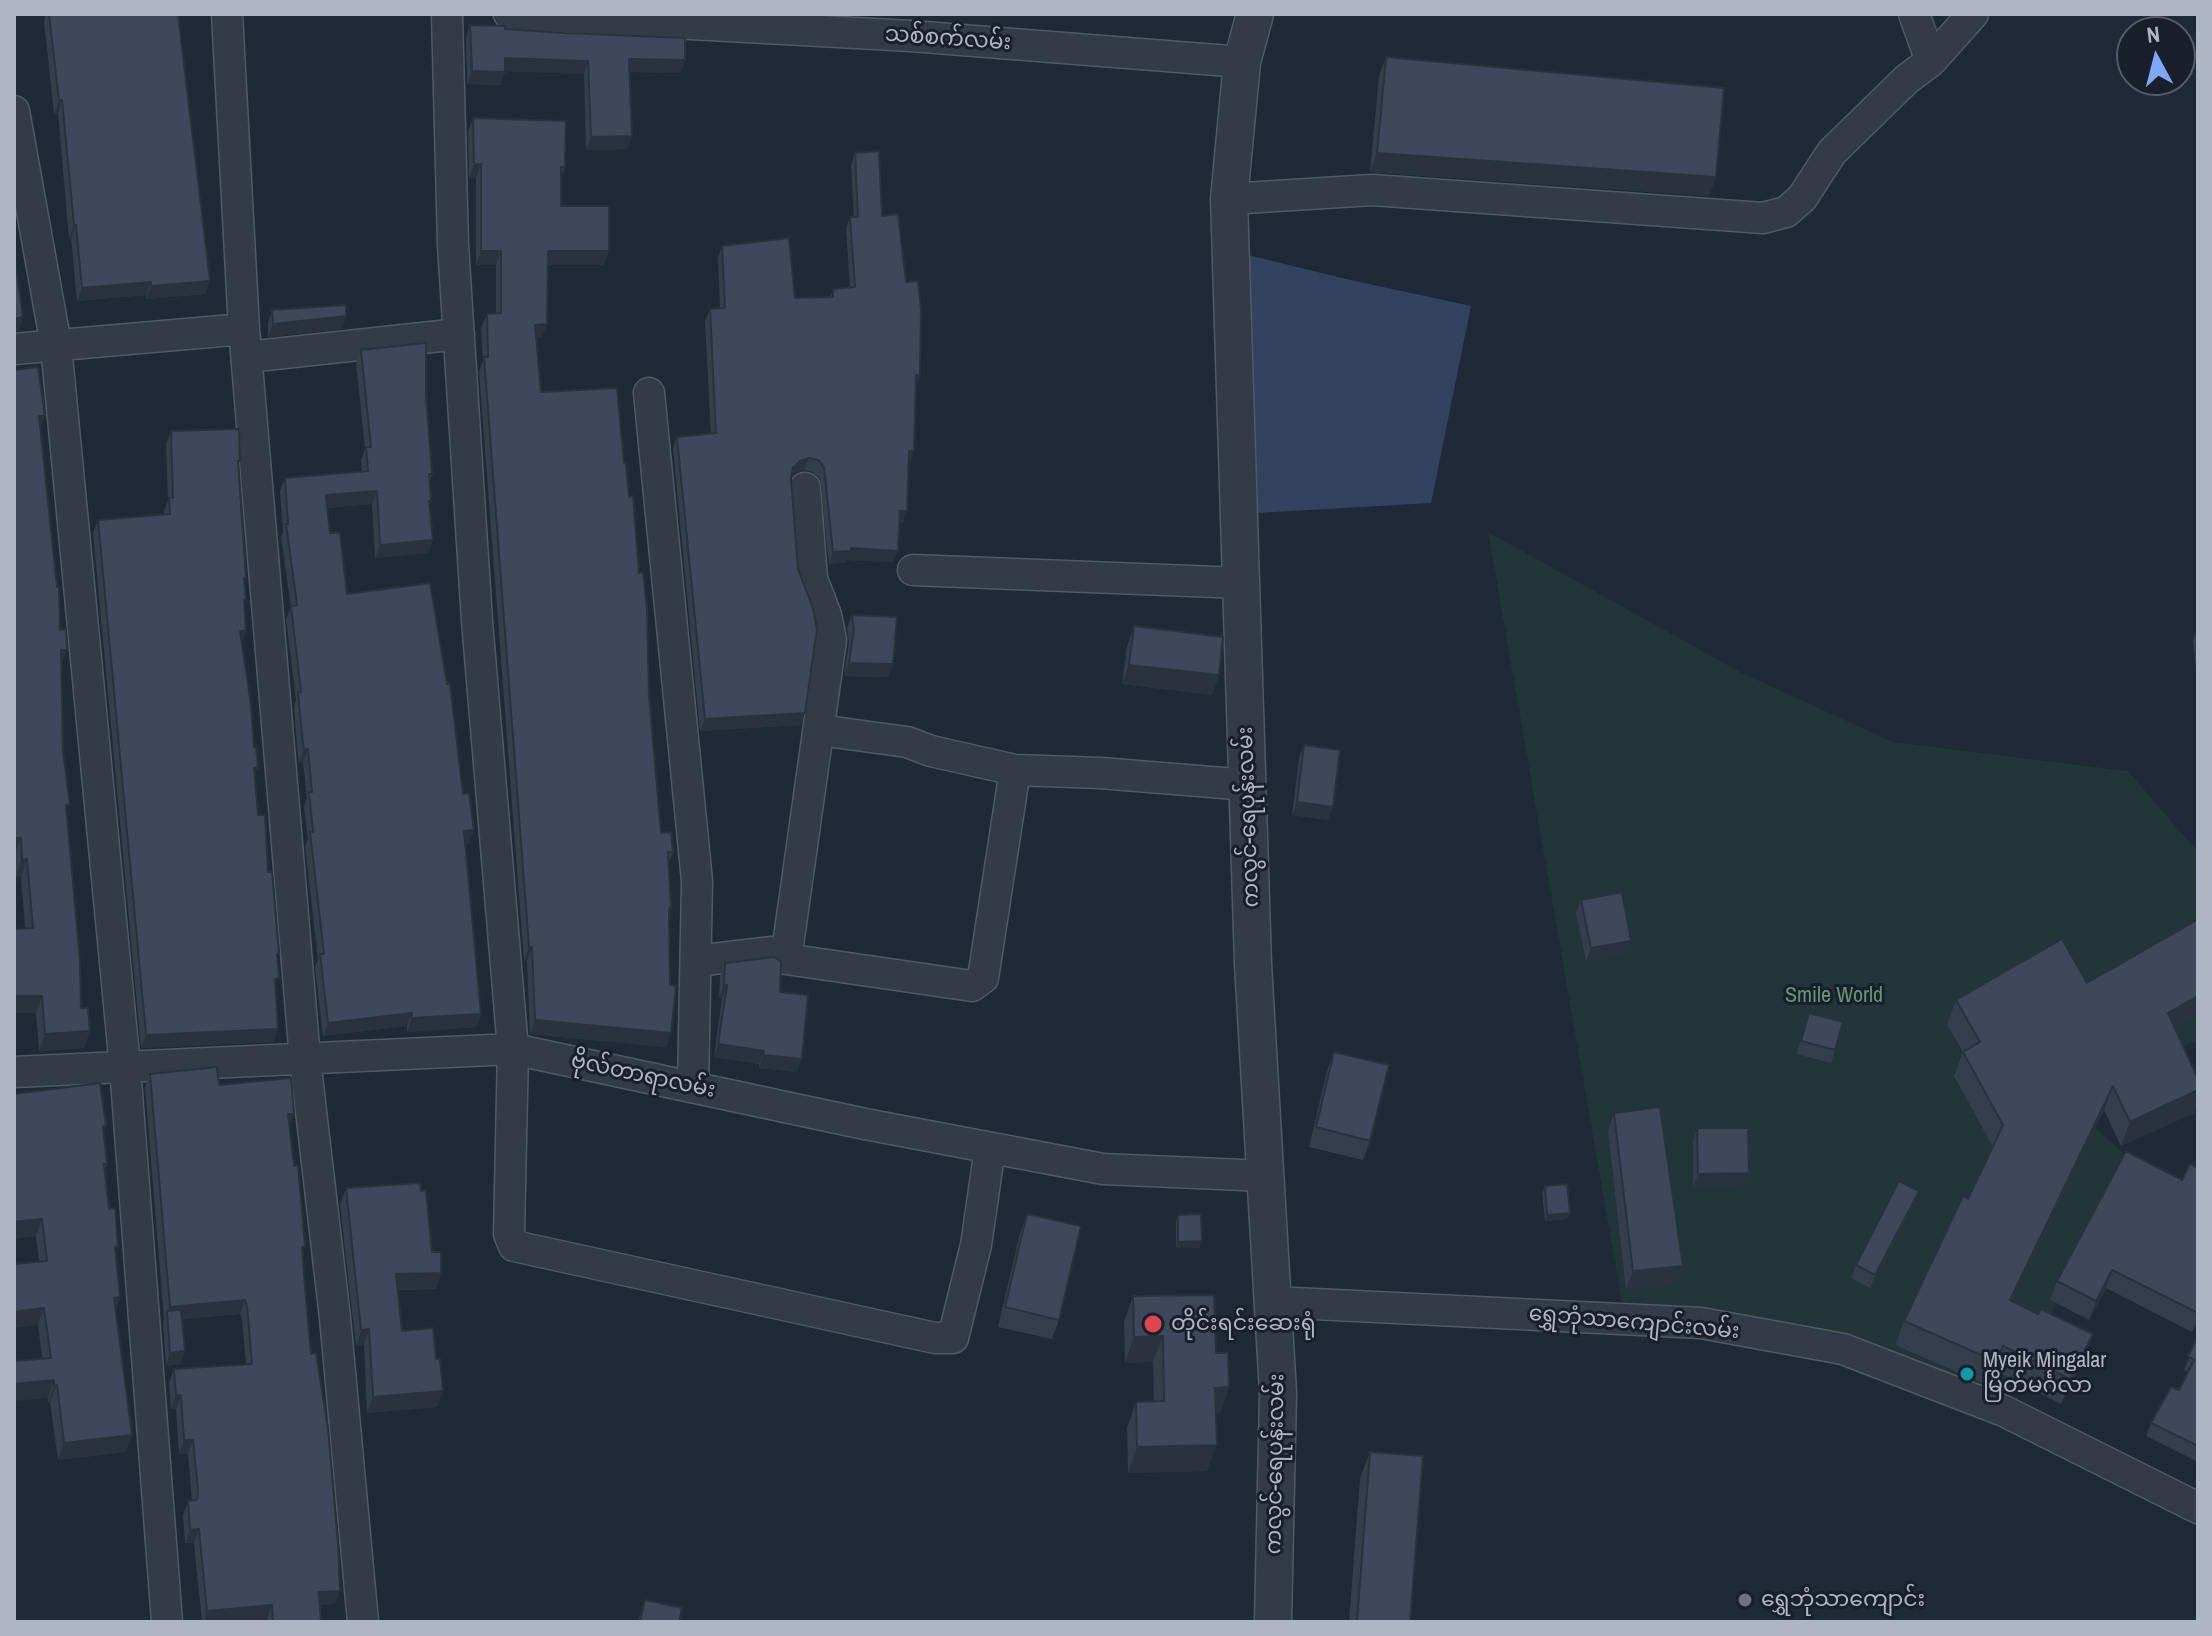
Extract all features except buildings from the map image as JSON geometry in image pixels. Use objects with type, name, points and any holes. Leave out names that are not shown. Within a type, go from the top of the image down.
[{"type":"street","points":[[227,14],[246,343],[305,1059],[335,1318],[363,1622]]},
{"type":"street","points":[[447,14],[453,245],[477,621],[513,1049],[509,1234],[514,1246],[935,1338],[953,1338],[976,1245],[990,1148]]},
{"type":"street","name":"သစ်စက်လမ်း","points":[[509,14],[911,36],[1242,62]]},
{"type":"street","name":"ကလွင်-ရေပုန်းလမ်း","points":[[1255,14],[1242,62],[1229,199],[1253,964],[1278,1393],[1273,1622]]},
{"type":"street","points":[[1914,14],[1931,61]]},
{"type":"street","points":[[1229,199],[1372,190],[1763,218],[1786,212],[1802,198],[1832,152],[1907,79],[1931,61],[1973,14]]},
{"type":"street","points":[[14,111],[56,345],[125,1067],[167,1622]]},
{"type":"street","points":[[14,349],[56,345],[246,343],[459,334]]},
{"type":"street","points":[[649,393],[697,881],[693,1087]]},
{"type":"street","points":[[786,959],[831,640],[826,615],[812,579],[805,488]]},
{"type":"street","points":[[913,570],[1241,583]]},
{"type":"street","points":[[819,730],[907,742],[931,751],[1015,770],[1100,773],[1248,785]]},
{"type":"street","points":[[696,961],[772,952],[786,959],[972,986],[983,978],[1015,770]]},
{"type":"street","name":"ဗိုလ်တာရာလမ်း","points":[[14,1072],[513,1049],[865,1124],[1103,1169],[1266,1176]]},
{"type":"street","name":"ရွှေဘုံသာကျောင်းလမ်း","points":[[1274,1302],[1701,1323],[1843,1349],[2004,1411],[2198,1508]]},
{"type":"green space","name":"Smile World","points":[[1488,532],[1742,673],[1893,742],[2128,771],[2198,852],[2198,1039],[2070,1106],[2134,1162],[2001,1406],[1809,1340],[1623,1309]]},
{"type":"water","points":[[1248,255],[1471,306],[1431,503],[1256,513]]},
{"type":"place","name":"တိုင်းရင်းဆေးရုံ","points":[[1153,1324]]},
{"type":"place","name":"Myeik Mingalar မြိတ်မင်္ဂလာ","points":[[1967,1374]]},
{"type":"place","name":"ရွှေဘုံသာကျောင်း","points":[[1745,1600]]}]
